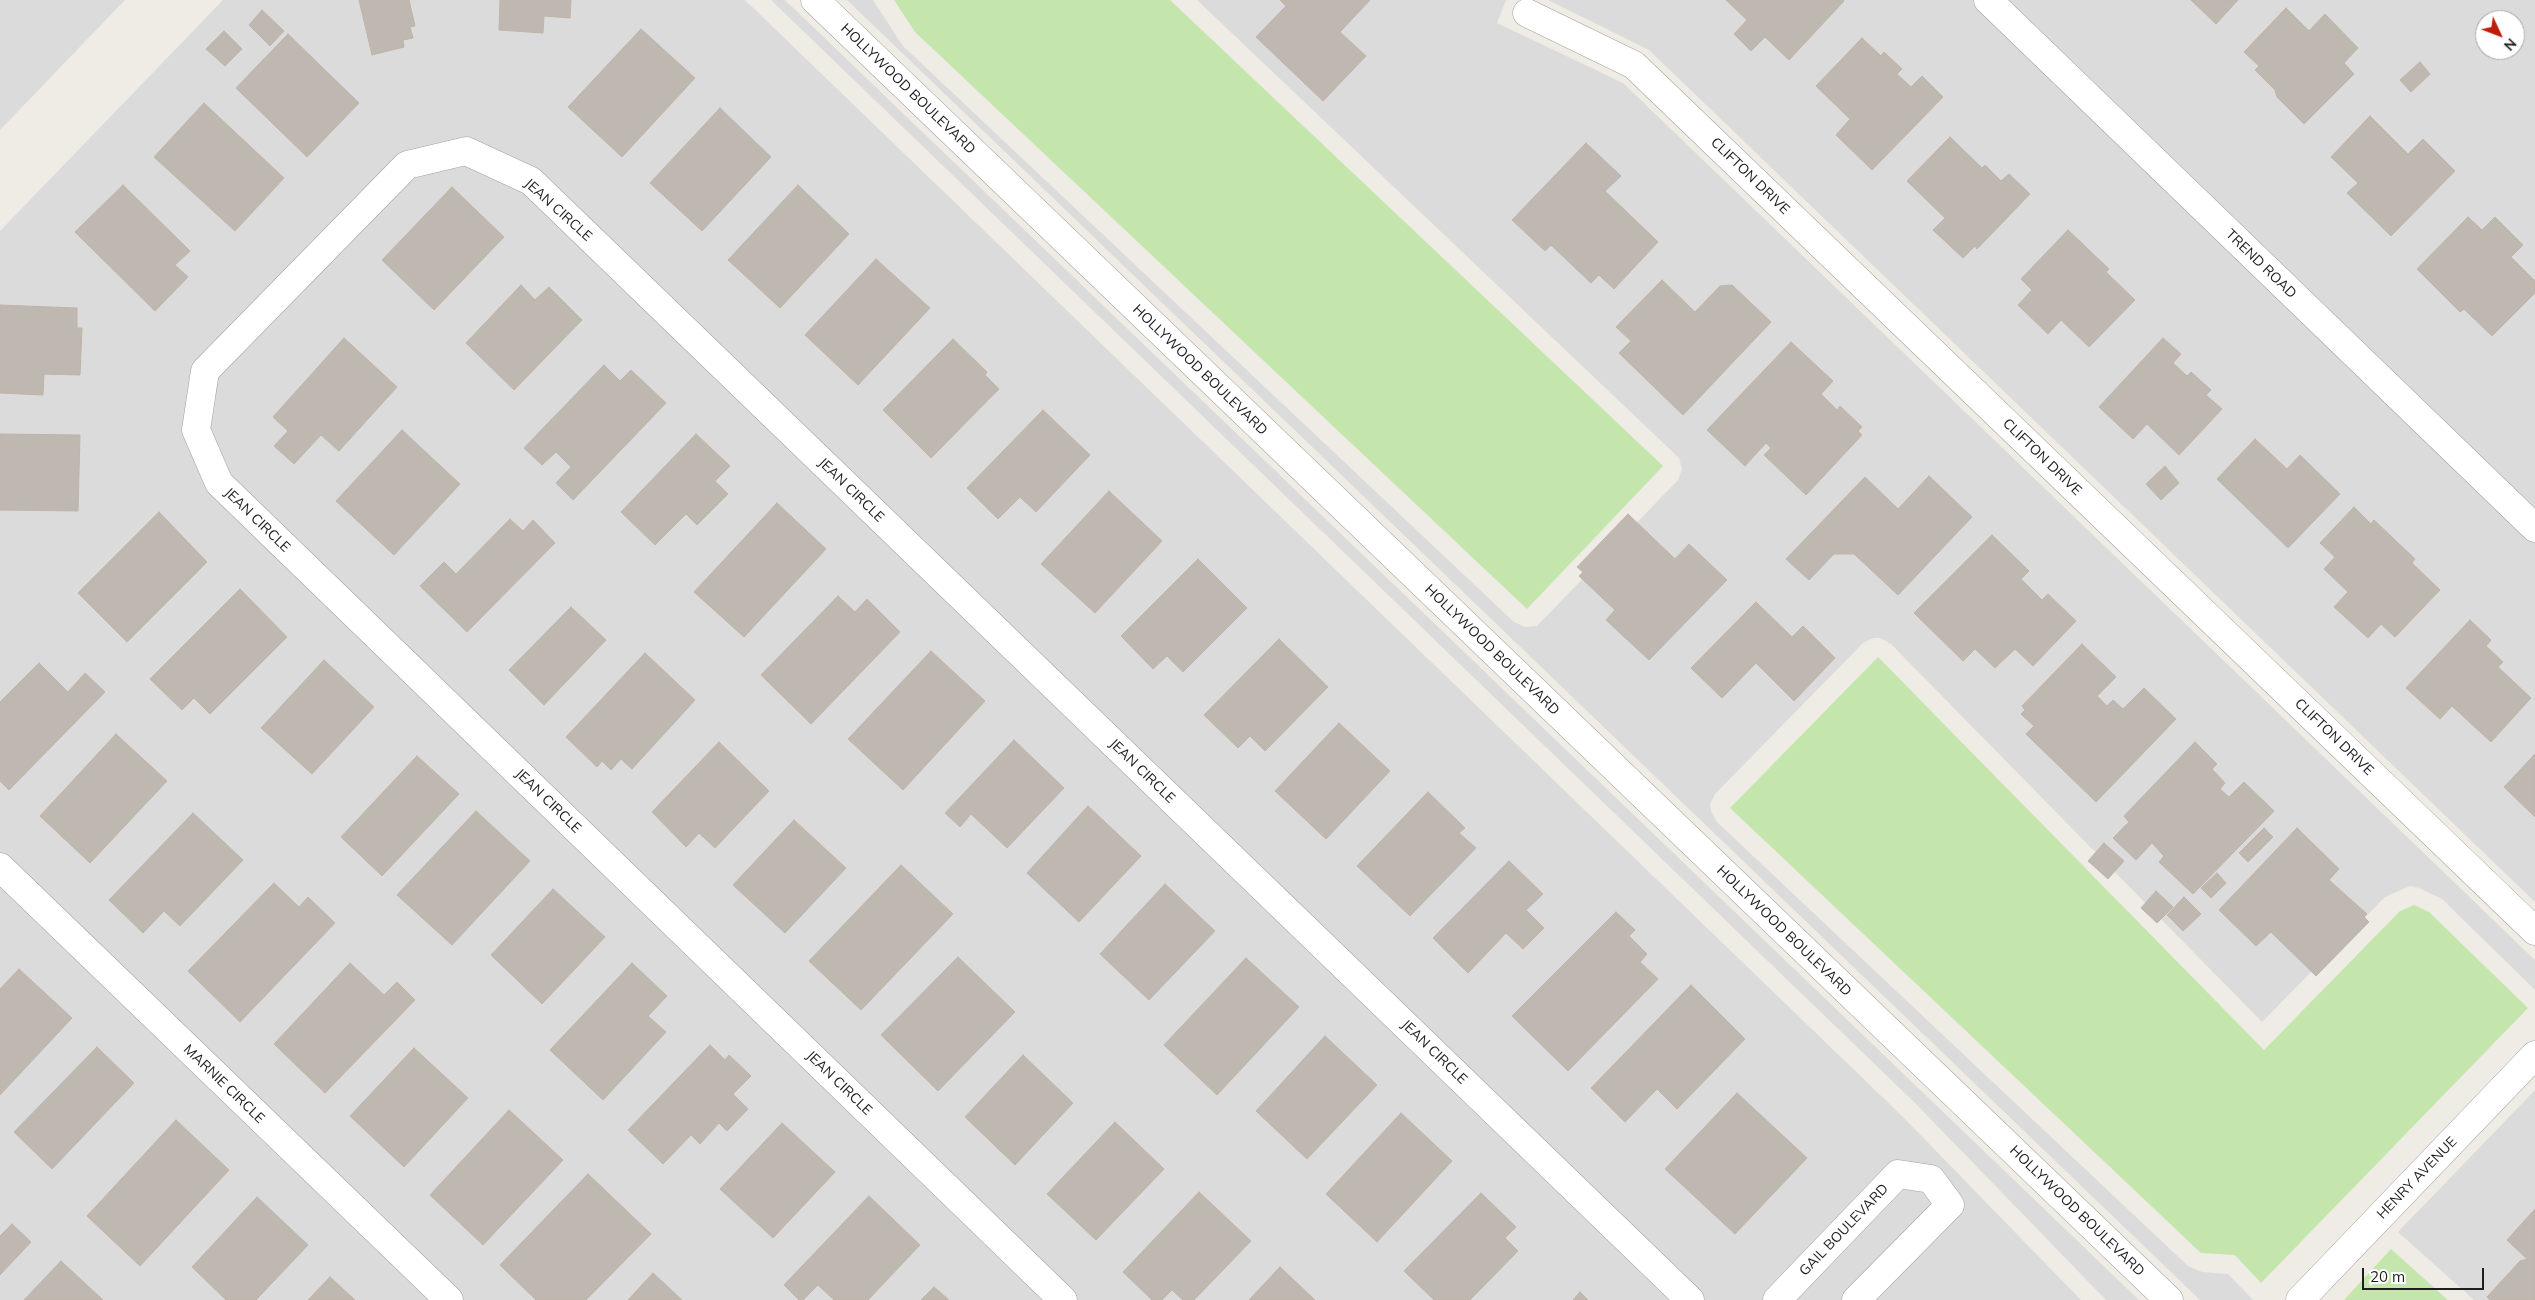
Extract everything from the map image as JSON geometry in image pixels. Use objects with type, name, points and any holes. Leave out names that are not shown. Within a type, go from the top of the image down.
[{"type":"street","name":"HOLLYWOOD BOULEVARD","points":[[815,0],[2169,1300]]},
{"type":"street","name":"TREND ROAD","points":[[1988,0],[2535,528]]},
{"type":"street","name":"CLIFTON DRIVE","points":[[1526,13],[1634,65],[2535,931]]},
{"type":"street","name":"JEAN CIRCLE","points":[[1063,1300],[220,483],[196,430],[205,371],[407,165],[466,151],[531,181],[1690,1300]]},
{"type":"street","name":"MARNIE CIRCLE","points":[[0,867],[449,1300]]},
{"type":"street","name":"HENRY AVENUE","points":[[2300,1300],[2535,1055]]},
{"type":"street","name":"GAIL BOULEVARD","points":[[1777,1300],[1898,1174],[1931,1179],[1950,1205],[1856,1300]]},
{"type":"shaded area","points":[[0,0],[125,0],[0,130]]},
{"type":"shaded area","points":[[223,0],[745,0],[1903,1117],[2081,1300],[0,1300],[0,231]]},
{"type":"shaded area","points":[[771,0],[785,0],[2139,1300],[2106,1300],[1915,1103]]},
{"type":"shaded area","points":[[847,0],[873,0],[903,46],[1514,622],[1525,627],[1537,626],[1678,480],[1682,469],[1679,458],[1197,0],[1506,0],[1497,23],[1623,83],[2535,960],[2535,990],[2442,899],[2419,888],[2410,886],[2385,897],[2262,1022],[1891,644],[1880,638],[1864,642],[1715,794],[1710,804],[1711,811],[1717,822],[2188,1266],[2202,1272],[2228,1274],[2253,1300],[2200,1300]]},
{"type":"shaded area","points":[[1548,0],[2535,0],[2535,902],[1649,50]]},
{"type":"shaded area","points":[[2535,1090],[2535,1300],[2474,1300],[2398,1232]]},
{"type":"green space","points":[[894,0],[1170,0],[1663,466],[1527,609],[915,32]]},
{"type":"green space","points":[[1878,657],[2264,1050],[2400,911],[2414,905],[2429,912],[2528,1008],[2261,1283],[2235,1255],[2201,1253],[1730,808]]},
{"type":"green space","points":[[2391,1249],[2448,1300],[2344,1300]]},
{"type":"building","points":[[359,0],[409,0],[415,26],[410,27],[413,38],[403,40],[404,47],[372,55]]},
{"type":"building","points":[[500,0],[571,0],[570,18],[544,16],[543,33],[499,30]]},
{"type":"building","points":[[1280,0],[1370,0],[1340,32],[1366,56],[1323,101],[1256,37],[1286,6]]},
{"type":"building","points":[[1726,0],[1844,1],[1789,60],[1765,37],[1751,51],[1734,34],[1747,20]]},
{"type":"building","points":[[2191,0],[2238,0],[2216,24]]},
{"type":"building","points":[[2286,8],[2309,31],[2325,14],[2358,48],[2344,63],[2354,74],[2304,124],[2277,97],[2275,90],[2255,70],[2259,66],[2244,52]]},
{"type":"building","points":[[262,10],[284,31],[270,46],[249,25]]},
{"type":"building","points":[[641,29],[695,78],[622,157],[568,107]]},
{"type":"building","points":[[224,31],[242,49],[225,66],[206,49]]},
{"type":"building","points":[[288,34],[359,103],[307,157],[236,88]]},
{"type":"building","points":[[1862,38],[1881,56],[1884,52],[1902,69],[1897,74],[1911,87],[1922,76],[1943,97],[1872,170],[1836,135],[1850,119],[1816,86]]},
{"type":"building","points":[[2420,62],[2430,74],[2411,92],[2400,80]]},
{"type":"building","points":[[204,103],[284,178],[235,231],[154,157]]},
{"type":"building","points":[[720,108],[771,157],[702,231],[650,183]]},
{"type":"building","points":[[2370,116],[2408,154],[2423,139],[2455,171],[2391,236],[2347,193],[2358,183],[2331,157]]},
{"type":"building","points":[[1950,137],[1982,168],[1985,165],[2001,181],[2009,174],[2030,194],[1977,249],[1975,246],[1963,258],[1933,230],[1945,218],[1907,181]]},
{"type":"building","points":[[1586,143],[1621,176],[1605,191],[1658,242],[1614,289],[1599,275],[1591,283],[1551,245],[1545,251],[1512,220]]},
{"type":"building","points":[[123,185],[190,251],[175,265],[188,277],[155,311],[75,232]]},
{"type":"building","points":[[798,185],[849,234],[780,308],[728,260]]},
{"type":"building","points":[[452,187],[504,237],[434,310],[382,260]]},
{"type":"building","points":[[2468,217],[2482,230],[2495,217],[2523,245],[2511,257],[2535,281],[2535,293],[2492,336],[2464,309],[2460,312],[2417,269]]},
{"type":"building","points":[[2068,230],[2109,269],[2106,272],[2135,300],[2089,347],[2061,320],[2048,334],[2018,305],[2032,290],[2021,279]]},
{"type":"building","points":[[876,259],[930,308],[858,385],[805,335]]},
{"type":"building","points":[[1662,280],[1695,312],[1720,286],[1732,285],[1771,322],[1683,415],[1619,353],[1631,341],[1616,327]]},
{"type":"building","points":[[521,285],[535,300],[549,287],[582,320],[514,390],[466,343]]},
{"type":"building","points":[[0,305],[77,308],[77,328],[82,328],[80,375],[44,374],[43,395],[0,393]]},
{"type":"building","points":[[344,338],[397,387],[339,451],[321,435],[294,464],[274,446],[288,431],[273,417]]},
{"type":"building","points":[[2163,338],[2181,354],[2173,363],[2187,376],[2191,372],[2211,390],[2206,395],[2222,409],[2179,455],[2147,424],[2133,439],[2099,407]]},
{"type":"building","points":[[953,339],[987,372],[985,375],[999,389],[931,458],[883,410]]},
{"type":"building","points":[[1791,342],[1833,381],[1821,394],[1837,410],[1840,406],[1862,427],[1858,431],[1862,435],[1806,495],[1764,455],[1771,448],[1766,443],[1745,466],[1707,430]]},
{"type":"building","points":[[604,365],[620,381],[631,370],[666,403],[573,500],[556,483],[571,467],[556,452],[542,465],[524,448]]},
{"type":"building","points":[[1043,410],[1090,455],[1036,512],[1020,497],[998,519],[967,488]]},
{"type":"building","points":[[402,430],[460,484],[394,555],[336,501]]},
{"type":"building","points":[[0,434],[80,435],[78,511],[0,510]]},
{"type":"building","points":[[696,434],[730,466],[715,481],[728,494],[697,525],[686,514],[655,545],[621,512]]},
{"type":"building","points":[[2255,439],[2287,469],[2300,455],[2340,494],[2288,548],[2217,479]]},
{"type":"building","points":[[2165,466],[2179,483],[2161,500],[2146,484]]},
{"type":"building","points":[[1929,476],[1972,517],[1898,595],[1854,554],[1834,554],[1809,580],[1786,559],[1865,477],[1898,509]]},
{"type":"building","points":[[1109,491],[1162,541],[1095,613],[1041,564]]},
{"type":"building","points":[[777,503],[826,549],[744,637],[694,592]]},
{"type":"building","points":[[2354,507],[2371,524],[2374,520],[2415,559],[2412,563],[2440,590],[2395,637],[2381,624],[2368,638],[2334,607],[2348,592],[2324,569],[2335,557],[2320,543]]},
{"type":"building","points":[[159,512],[207,562],[127,642],[78,593]]},
{"type":"building","points":[[1628,514],[1675,559],[1689,544],[1727,580],[1649,660],[1606,620],[1615,610],[1579,576],[1583,572],[1577,567]]},
{"type":"building","points":[[510,519],[523,531],[533,520],[555,543],[467,632],[420,586],[444,562],[456,574]]},
{"type":"building","points":[[1992,535],[2029,571],[2021,579],[2042,600],[2048,594],[2076,621],[2033,666],[2015,649],[1995,668],[1975,649],[1963,661],[1914,613]]},
{"type":"building","points":[[1198,559],[1247,608],[1183,672],[1167,656],[1153,669],[1121,636]]},
{"type":"building","points":[[240,589],[287,637],[210,714],[194,698],[182,710],[150,679]]},
{"type":"building","points":[[838,596],[855,612],[867,599],[900,632],[811,724],[761,675]]},
{"type":"building","points":[[1756,602],[1792,637],[1803,626],[1835,658],[1794,701],[1756,663],[1722,698],[1691,668]]},
{"type":"building","points":[[571,607],[606,640],[544,705],[509,670]]},
{"type":"building","points":[[2470,620],[2491,640],[2486,646],[2503,662],[2498,667],[2531,698],[2491,742],[2452,706],[2440,719],[2406,688]]},
{"type":"building","points":[[1279,639],[1328,687],[1265,751],[1250,736],[1238,748],[1204,715]]},
{"type":"building","points":[[2082,644],[2116,677],[2097,696],[2107,706],[2113,700],[2123,709],[2144,688],[2176,719],[2096,802],[2026,734],[2034,726],[2021,714],[2025,710],[2022,706]]},
{"type":"building","points":[[931,651],[985,701],[903,790],[848,739]]},
{"type":"building","points":[[645,653],[695,700],[632,769],[621,759],[611,770],[602,761],[597,767],[566,737]]},
{"type":"building","points":[[324,660],[374,707],[312,774],[261,728]]},
{"type":"building","points":[[39,663],[68,692],[85,673],[105,692],[9,790],[0,781],[0,702]]},
{"type":"building","points":[[1339,723],[1390,771],[1326,839],[1275,791]]},
{"type":"building","points":[[116,734],[167,781],[90,863],[40,816]]},
{"type":"building","points":[[1014,740],[1064,788],[1007,848],[971,814],[960,827],[945,813]]},
{"type":"building","points":[[719,742],[769,791],[715,848],[699,833],[686,847],[652,812]]},
{"type":"building","points":[[2195,742],[2217,764],[2212,769],[2225,783],[2220,789],[2229,797],[2244,782],[2274,811],[2193,894],[2159,862],[2164,856],[2152,843],[2136,860],[2113,838],[2129,822],[2124,816]]},
{"type":"building","points":[[2535,754],[2535,817],[2504,787]]},
{"type":"building","points":[[417,756],[459,794],[382,876],[341,837]]},
{"type":"building","points":[[1428,792],[1465,828],[1459,833],[1476,848],[1410,916],[1357,866]]},
{"type":"building","points":[[1088,806],[1141,856],[1079,922],[1027,873]]},
{"type":"building","points":[[476,811],[530,861],[452,945],[397,895]]},
{"type":"building","points":[[193,813],[243,860],[180,926],[164,911],[143,933],[109,900]]},
{"type":"building","points":[[794,820],[846,868],[785,933],[733,885]]},
{"type":"building","points":[[2264,828],[2273,837],[2248,862],[2239,853]]},
{"type":"building","points":[[2297,828],[2339,869],[2329,880],[2367,914],[2364,917],[2369,922],[2316,976],[2271,932],[2256,946],[2219,910]]},
{"type":"building","points":[[2104,843],[2124,861],[2108,879],[2088,861]]},
{"type":"building","points":[[1509,861],[1543,894],[1526,910],[1544,928],[1523,949],[1506,933],[1468,973],[1433,938]]},
{"type":"building","points":[[901,865],[953,914],[861,1010],[809,961]]},
{"type":"building","points":[[2217,873],[2226,883],[2211,898],[2201,888]]},
{"type":"building","points":[[274,883],[299,907],[308,897],[335,923],[240,1022],[188,971]]},
{"type":"building","points":[[1165,884],[1215,931],[1149,1000],[1100,954]]},
{"type":"building","points":[[553,889],[605,937],[542,1004],[491,955]]},
{"type":"building","points":[[2156,891],[2173,907],[2157,923],[2141,908]]},
{"type":"building","points":[[2184,897],[2201,914],[2183,931],[2167,915]]},
{"type":"building","points":[[1616,912],[1635,930],[1629,936],[1647,954],[1640,962],[1658,979],[1568,1071],[1512,1016]]},
{"type":"building","points":[[958,957],[1015,1012],[938,1091],[881,1035]]},
{"type":"building","points":[[1246,958],[1299,1007],[1217,1095],[1164,1045]]},
{"type":"building","points":[[350,963],[384,995],[397,982],[415,1000],[325,1093],[274,1044]]},
{"type":"building","points":[[632,963],[667,996],[648,1016],[666,1032],[603,1100],[550,1050]]},
{"type":"building","points":[[19,969],[72,1018],[0,1095],[0,989]]},
{"type":"building","points":[[1691,985],[1745,1039],[1677,1109],[1657,1089],[1625,1122],[1591,1088]]},
{"type":"building","points":[[1325,1036],[1377,1085],[1307,1159],[1256,1111]]},
{"type":"building","points":[[710,1045],[725,1060],[729,1055],[751,1076],[733,1094],[748,1109],[727,1131],[719,1123],[700,1144],[691,1135],[663,1164],[628,1130]]},
{"type":"building","points":[[97,1047],[134,1083],[52,1169],[14,1132]]},
{"type":"building","points":[[414,1048],[468,1098],[404,1167],[350,1116]]},
{"type":"building","points":[[1023,1055],[1073,1103],[1015,1165],[965,1117]]},
{"type":"building","points":[[1737,1093],[1807,1158],[1735,1234],[1665,1169]]},
{"type":"building","points":[[509,1110],[563,1160],[483,1245],[430,1195]]},
{"type":"building","points":[[1401,1113],[1452,1161],[1377,1242],[1326,1194]]},
{"type":"building","points":[[176,1120],[229,1170],[140,1266],[87,1216]]},
{"type":"building","points":[[1115,1122],[1164,1169],[1096,1240],[1047,1194]]},
{"type":"building","points":[[782,1123],[835,1172],[773,1238],[720,1189]]},
{"type":"building","points":[[588,1174],[651,1234],[586,1300],[536,1300],[500,1265]]},
{"type":"building","points":[[1199,1192],[1251,1241],[1194,1300],[1183,1300],[1172,1290],[1162,1300],[1152,1300],[1123,1272]]},
{"type":"building","points":[[1481,1193],[1516,1227],[1505,1238],[1518,1251],[1470,1300],[1434,1300],[1404,1271]]},
{"type":"building","points":[[869,1196],[920,1245],[868,1300],[834,1300],[818,1285],[803,1300],[799,1300],[784,1285]]},
{"type":"building","points":[[257,1197],[308,1245],[256,1300],[226,1300],[192,1267]]},
{"type":"building","points":[[2535,1209],[2535,1300],[2490,1300],[2487,1297],[2520,1261],[2527,1259],[2507,1240]]},
{"type":"building","points":[[12,1224],[31,1242],[0,1275],[0,1236]]},
{"type":"building","points":[[61,1261],[103,1300],[24,1300]]},
{"type":"building","points":[[1280,1267],[1315,1300],[1249,1300]]},
{"type":"building","points":[[653,1273],[682,1300],[628,1300]]},
{"type":"building","points":[[330,1277],[355,1300],[308,1300]]},
{"type":"building","points":[[934,1287],[949,1300],[921,1300]]},
{"type":"building","points":[[1580,1292],[1588,1300],[1573,1300]]}]
